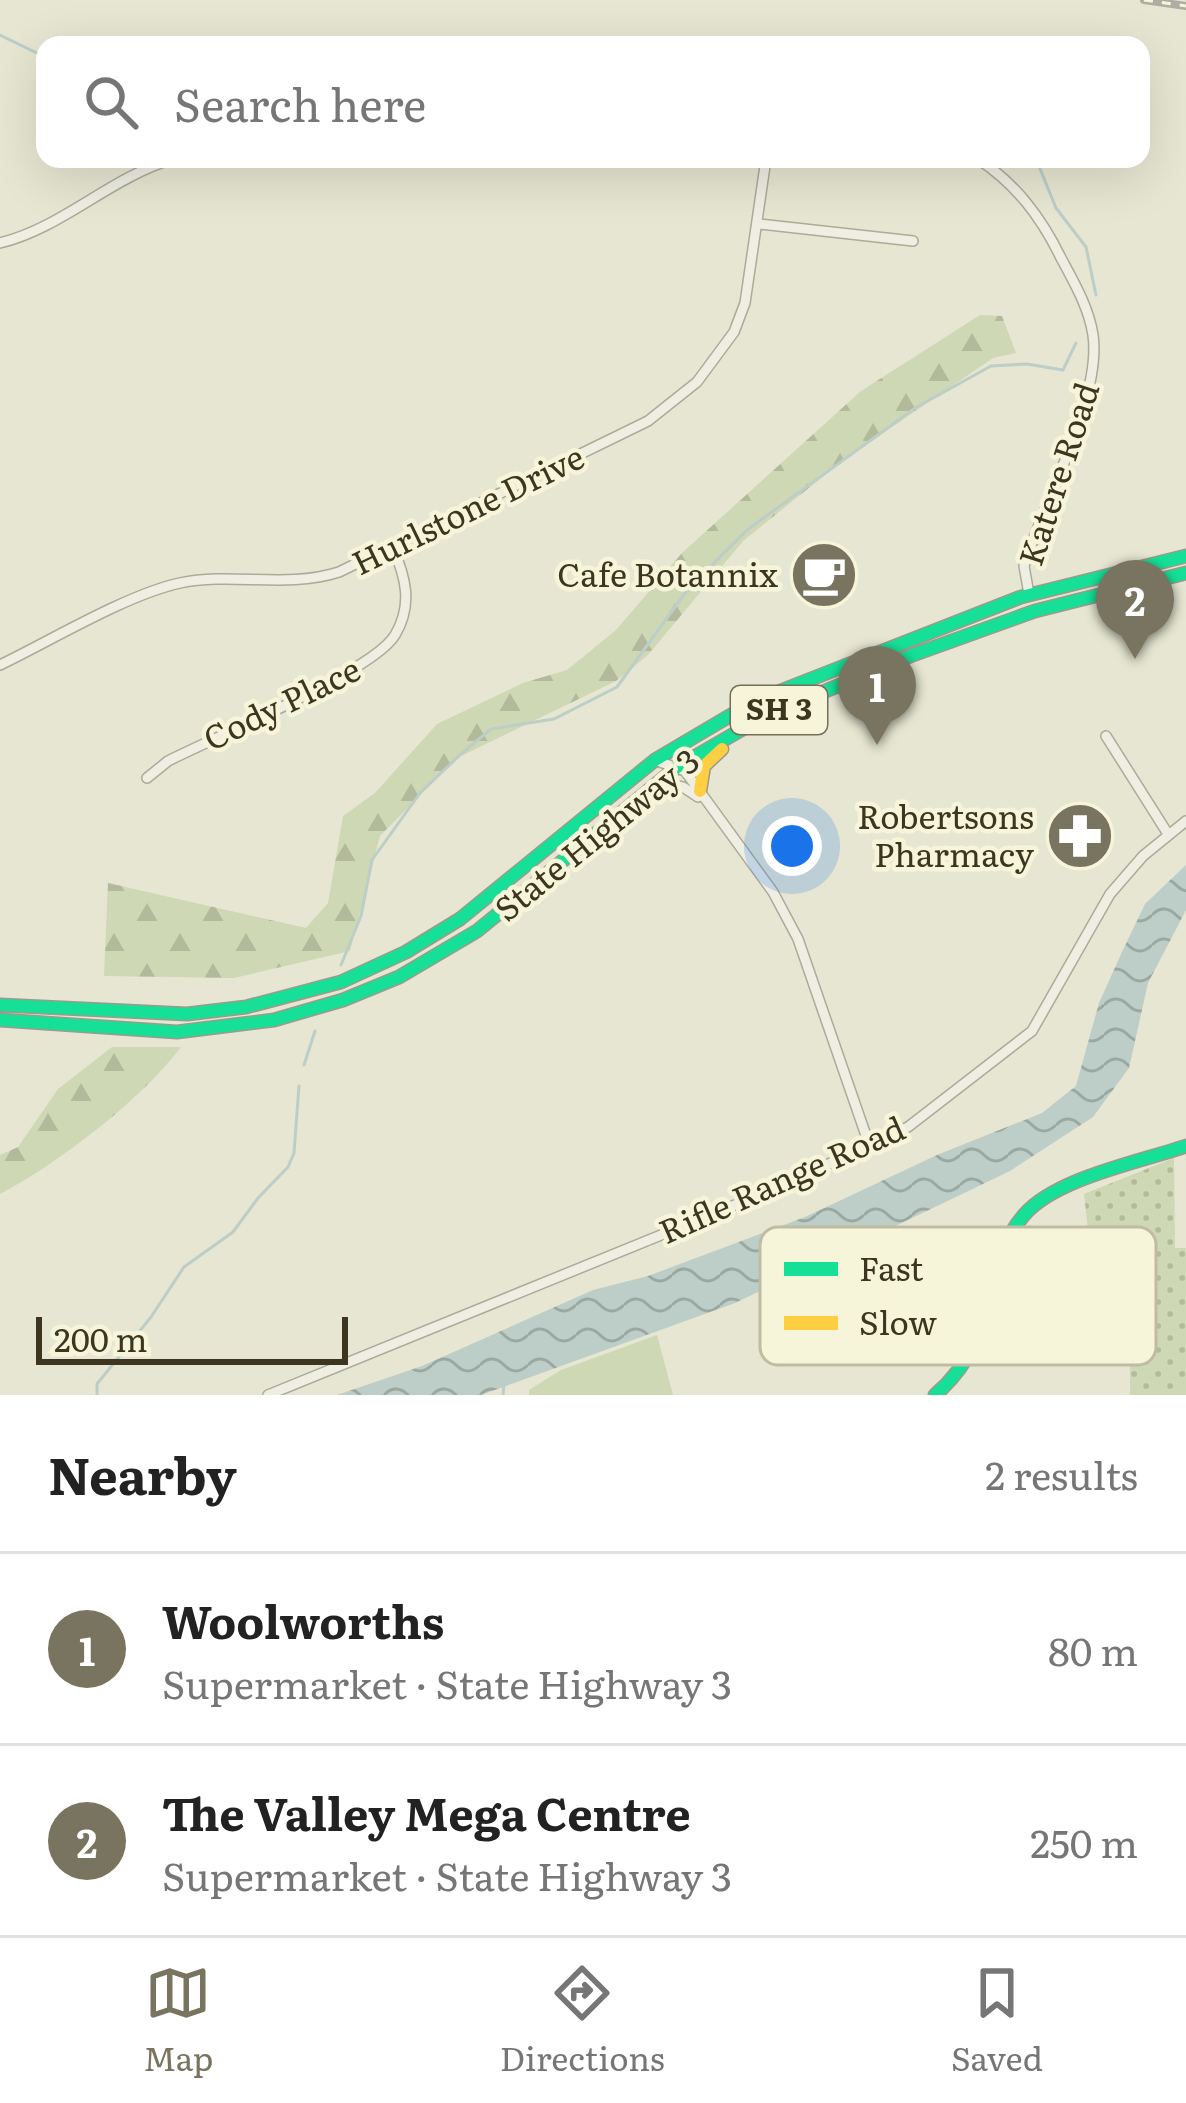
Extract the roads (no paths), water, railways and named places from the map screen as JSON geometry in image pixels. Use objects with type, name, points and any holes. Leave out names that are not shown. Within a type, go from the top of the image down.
[{"type":"main road","name":"State Highway 3","points":[[0,1005],[187,1013],[246,1007],[340,982],[406,952],[460,919],[655,760],[722,718],[785,687],[1030,595],[1186,556]]},
{"type":"main road","name":"State Highway 3","points":[[0,1020],[177,1032],[274,1020],[343,1000],[399,977],[477,931],[677,767],[782,709],[1035,611],[1186,573]]},
{"type":"main road","points":[[701,796],[701,773],[709,758],[782,709]]},
{"type":"main road","points":[[1017,1227],[1024,1215],[1062,1190],[1186,1147]]},
{"type":"main road","points":[[934,1395],[966,1365]]},
{"type":"street","points":[[0,243],[42,226],[147,168]]},
{"type":"street","name":"Hurlstone Drive","points":[[0,665],[168,586],[318,579],[620,436],[675,404],[717,359],[734,332],[752,276],[765,168]]},
{"type":"street","name":"Katere Road","points":[[989,168],[1015,188],[1043,224],[1083,302],[1094,336],[1090,382],[1024,566],[1035,611]]},
{"type":"street","points":[[759,224],[913,241]]},
{"type":"street","name":"Cody Place","points":[[147,778],[168,760],[385,650],[406,604],[406,586],[392,546]]},
{"type":"street","points":[[1106,736],[1168,834]]},
{"type":"street","points":[[655,760],[677,767],[773,892],[798,939],[869,1147]]},
{"type":"street","points":[[658,781],[701,796]]},
{"type":"street","name":"Rifle Range Road","points":[[268,1395],[869,1147],[908,1126],[1032,1031],[1110,894],[1142,856],[1186,821]]},
{"type":"water","points":[[1186,865],[1186,910],[1148,983],[1129,1068],[1093,1117],[1010,1171],[893,1227],[778,1227],[1042,1113],[1076,1086],[1099,1003],[1145,904]]},
{"type":"water","points":[[760,1234],[760,1291],[735,1303],[481,1395],[337,1395],[422,1366],[593,1290],[648,1276]]},
{"type":"waterway","points":[[0,35],[36,53]]},
{"type":"waterway","points":[[1040,168],[1056,208],[1086,247],[1096,295]]},
{"type":"waterway","points":[[341,965],[361,916],[372,860],[420,793],[461,754],[491,729],[554,719],[617,687],[688,589],[747,530],[915,408],[991,366],[1027,364],[1063,370],[1076,343]]},
{"type":"waterway","points":[[304,1065],[315,1031]]},
{"type":"waterway","points":[[97,1395],[97,1384],[184,1267],[233,1232],[288,1167],[294,1153],[299,1086]]},
{"type":"waterway","points":[[503,1395],[504,1383]]},
{"type":"railway","points":[[1144,0],[1186,6]]},
{"type":"place","name":"Cafe Botannix","points":[[824,575]]},
{"type":"place","name":"The Valley Mega Centre","points":[[1135,659]]},
{"type":"place","name":"Woolworths","points":[[877,745]]},
{"type":"place","name":"Robertsons Pharmacy","points":[[1080,836]]}]
